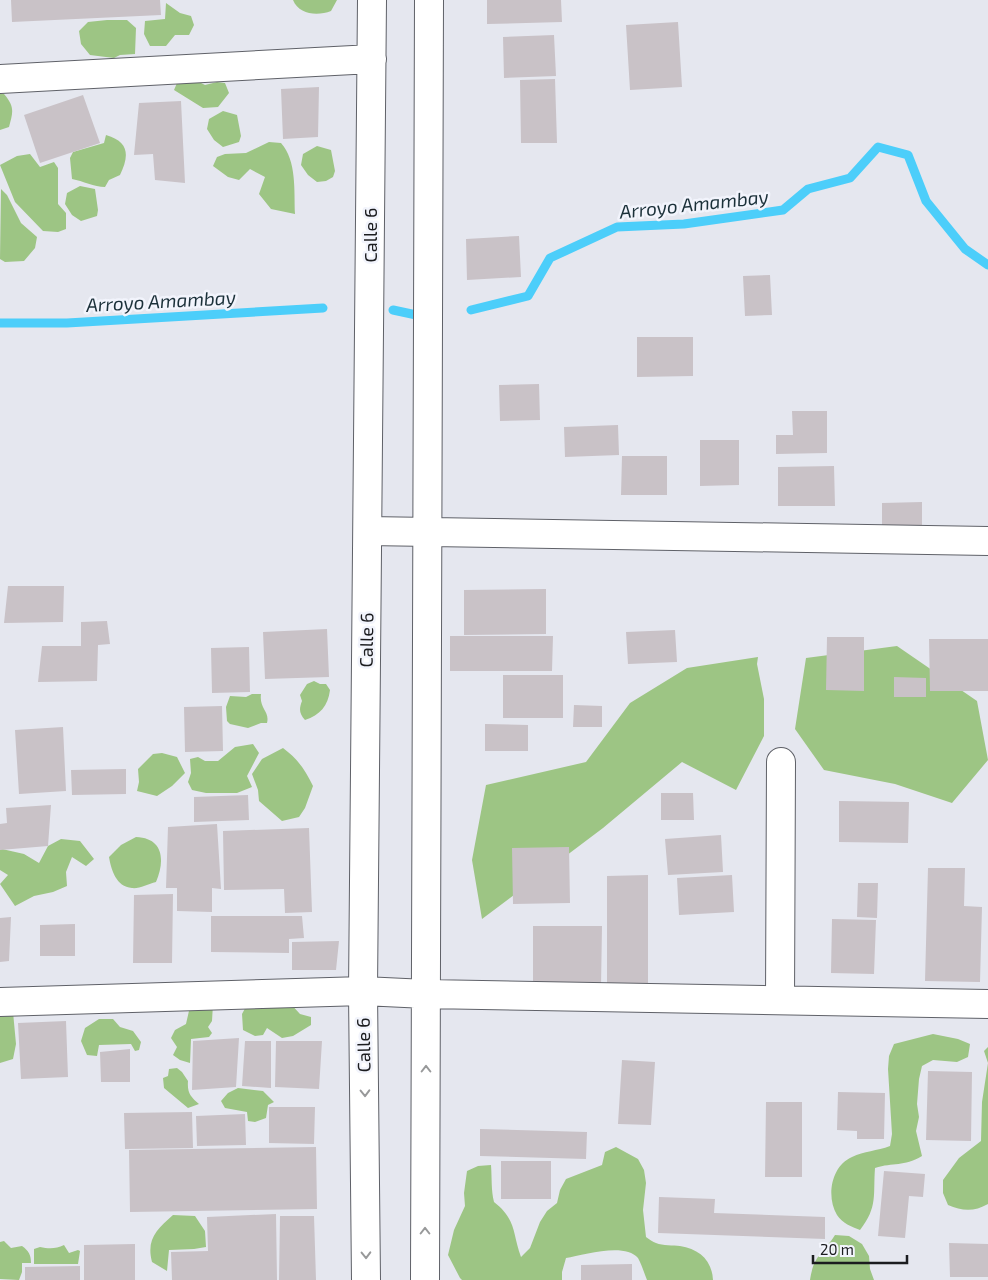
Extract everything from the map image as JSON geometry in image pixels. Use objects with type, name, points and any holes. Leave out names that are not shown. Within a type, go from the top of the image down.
[{"type":"street","name":"Calle 6","points":[[366,1280],[364,991],[372,0]]},
{"type":"street","points":[[425,1280],[428,0]]},
{"type":"street","points":[[0,79],[372,59]]},
{"type":"street","points":[[368,532],[988,541]]},
{"type":"street","points":[[780,1000],[781,762]]},
{"type":"street","points":[[0,1002],[364,991],[426,994],[988,1004]]},
{"type":"green space","points":[[293,0],[337,0],[331,11],[315,14],[300,9]]},
{"type":"green space","points":[[166,3],[180,13],[191,16],[194,25],[189,35],[175,35],[166,46],[150,46],[144,34],[145,21],[165,19]]},
{"type":"green space","points":[[127,20],[136,28],[135,54],[120,55],[114,58],[90,55],[81,44],[79,31],[88,22]]},
{"type":"green space","points":[[197,81],[205,85],[217,82],[225,83],[229,93],[218,107],[203,108],[174,90],[177,83]]},
{"type":"green space","points":[[0,94],[4,94],[8,99],[12,110],[9,127],[0,130]]},
{"type":"green space","points":[[223,111],[237,115],[241,136],[239,142],[223,147],[214,140],[207,129],[209,119]]},
{"type":"green space","points":[[106,135],[120,142],[125,150],[125,162],[120,175],[109,180],[105,187],[72,179],[70,158],[73,152],[104,143]]},
{"type":"green space","points":[[269,142],[281,143],[290,158],[294,177],[295,214],[271,209],[259,194],[265,177],[250,169],[239,180],[228,177],[213,166],[217,157],[225,154],[246,153]]},
{"type":"green space","points":[[317,146],[331,150],[335,171],[333,177],[326,181],[317,182],[308,175],[301,165],[303,154]]},
{"type":"green space","points":[[30,154],[40,167],[54,162],[58,168],[58,204],[66,213],[66,229],[58,232],[43,231],[15,202],[0,165],[17,156]]},
{"type":"green space","points":[[80,186],[95,189],[98,210],[97,216],[81,221],[72,215],[65,204],[67,193]]},
{"type":"green space","points":[[1,189],[7,195],[21,223],[37,237],[35,248],[24,261],[5,262],[0,259]]},
{"type":"green space","points":[[897,646],[977,701],[988,760],[952,803],[895,784],[824,770],[795,729],[806,658]]},
{"type":"green space","points":[[758,657],[757,664],[764,699],[764,736],[736,790],[682,762],[603,828],[482,919],[472,860],[486,785],[586,762],[630,703],[687,668]]},
{"type":"green space","points":[[314,681],[326,684],[330,690],[329,696],[319,713],[305,720],[300,711],[302,701],[300,695],[307,684]]},
{"type":"green space","points":[[252,694],[261,694],[268,719],[267,723],[261,723],[248,728],[230,724],[227,721],[226,707],[230,696],[246,697]]},
{"type":"green space","points":[[253,744],[259,753],[247,776],[252,787],[237,793],[206,793],[192,790],[188,782],[191,773],[190,759],[198,757],[205,761],[218,761],[235,747]]},
{"type":"green space","points":[[283,748],[301,765],[313,786],[305,808],[299,817],[282,821],[259,801],[258,790],[252,774],[262,759]]},
{"type":"green space","points":[[162,753],[177,757],[185,773],[172,786],[157,796],[137,791],[139,782],[138,769],[153,754]]},
{"type":"green space","points":[[136,837],[152,841],[157,846],[160,852],[161,866],[156,882],[132,888],[126,887],[115,877],[109,857],[121,845]]},
{"type":"green space","points":[[61,839],[80,841],[94,859],[86,866],[72,857],[66,872],[67,886],[53,892],[34,896],[15,906],[0,884],[8,875],[0,870],[0,850],[24,854],[39,863],[48,846]]},
{"type":"green space","points":[[249,1001],[288,1001],[300,1014],[311,1017],[311,1025],[293,1036],[282,1038],[267,1028],[263,1035],[255,1036],[243,1030],[242,1014]]},
{"type":"green space","points":[[191,1002],[213,1004],[212,1021],[208,1027],[212,1033],[209,1037],[191,1039],[190,1063],[180,1060],[173,1055],[177,1047],[171,1038],[175,1030],[186,1024]]},
{"type":"green space","points":[[0,1011],[13,1012],[16,1044],[13,1059],[0,1063]]},
{"type":"green space","points":[[99,1019],[113,1019],[120,1027],[133,1031],[141,1042],[139,1050],[135,1051],[131,1044],[99,1045],[97,1056],[87,1055],[81,1041],[85,1028]]},
{"type":"green space","points":[[933,1034],[958,1039],[970,1044],[968,1057],[957,1062],[933,1060],[922,1066],[919,1079],[917,1104],[919,1117],[916,1131],[922,1156],[909,1162],[875,1168],[874,1200],[870,1214],[860,1230],[851,1226],[837,1215],[832,1200],[832,1183],[839,1167],[845,1161],[861,1153],[890,1146],[892,1134],[889,1056],[894,1044]]},
{"type":"green space","points":[[988,1047],[988,1063],[984,1051]]},
{"type":"green space","points":[[988,1063],[988,1204],[973,1209],[963,1209],[948,1205],[943,1193],[943,1180],[959,1158],[981,1141],[982,1102]]},
{"type":"green space","points":[[177,1068],[188,1081],[190,1094],[199,1104],[188,1108],[164,1088],[163,1078],[168,1076],[169,1069]]},
{"type":"green space","points":[[238,1088],[263,1091],[274,1102],[268,1105],[266,1118],[255,1122],[248,1121],[247,1112],[225,1108],[221,1101],[228,1093]]},
{"type":"green space","points":[[616,1147],[638,1159],[644,1170],[646,1183],[643,1210],[646,1237],[659,1244],[680,1246],[699,1253],[707,1261],[713,1280],[647,1280],[638,1258],[632,1253],[614,1250],[566,1258],[562,1280],[462,1280],[460,1278],[448,1255],[454,1230],[465,1206],[464,1193],[467,1171],[478,1166],[491,1165],[494,1202],[507,1215],[513,1227],[521,1257],[530,1248],[540,1222],[547,1211],[557,1203],[560,1190],[566,1179],[602,1165],[605,1152]]},
{"type":"green space","points":[[173,1215],[195,1216],[205,1231],[206,1247],[169,1250],[167,1271],[152,1262],[150,1247],[154,1235]]},
{"type":"green space","points":[[835,1235],[849,1236],[862,1244],[869,1256],[870,1269],[874,1280],[810,1280],[817,1259]]},
{"type":"green space","points":[[4,1241],[11,1248],[22,1246],[30,1255],[31,1263],[22,1263],[22,1272],[19,1280],[0,1279],[0,1242]]},
{"type":"green space","points":[[64,1245],[69,1253],[80,1251],[78,1264],[34,1264],[34,1249],[40,1247],[55,1248]]},
{"type":"building","points":[[11,0],[160,0],[161,15],[12,22]]},
{"type":"building","points":[[487,0],[561,0],[562,22],[487,24]]},
{"type":"building","points":[[678,22],[682,87],[630,90],[626,25]]},
{"type":"building","points":[[554,35],[556,76],[504,78],[503,37]]},
{"type":"building","points":[[555,79],[557,143],[521,143],[520,80]]},
{"type":"building","points":[[319,87],[318,137],[283,139],[281,89]]},
{"type":"building","points":[[83,95],[100,143],[40,163],[24,115]]},
{"type":"building","points":[[181,101],[185,183],[155,180],[153,154],[134,155],[139,103]]},
{"type":"building","points":[[519,236],[521,277],[467,280],[466,239]]},
{"type":"building","points":[[770,275],[772,315],[745,316],[743,276]]},
{"type":"building","points":[[637,337],[693,337],[693,376],[637,377]]},
{"type":"building","points":[[539,384],[540,420],[500,421],[499,385]]},
{"type":"building","points":[[792,411],[827,411],[827,453],[776,454],[776,435],[793,435]]},
{"type":"building","points":[[618,425],[619,455],[565,457],[564,427]]},
{"type":"building","points":[[700,440],[739,440],[739,485],[700,486]]},
{"type":"building","points":[[622,456],[667,456],[667,495],[621,495]]},
{"type":"building","points":[[834,466],[835,506],[778,506],[778,467]]},
{"type":"building","points":[[922,502],[922,529],[882,530],[882,503]]},
{"type":"building","points":[[8,586],[64,586],[63,622],[4,623]]},
{"type":"building","points":[[546,589],[546,634],[464,635],[464,590]]},
{"type":"building","points":[[107,621],[110,644],[98,645],[97,681],[38,682],[42,646],[81,646],[81,622]]},
{"type":"building","points":[[327,629],[329,677],[265,679],[263,632]]},
{"type":"building","points":[[675,630],[677,662],[628,664],[626,632]]},
{"type":"building","points":[[450,636],[553,636],[552,671],[450,671]]},
{"type":"building","points":[[827,637],[864,637],[864,691],[826,690]]},
{"type":"building","points":[[929,639],[988,639],[988,691],[930,691]]},
{"type":"building","points":[[249,647],[250,692],[212,693],[211,648]]},
{"type":"building","points":[[503,675],[563,675],[563,718],[503,718]]},
{"type":"building","points":[[894,677],[926,678],[926,697],[894,697]]},
{"type":"building","points":[[574,705],[602,706],[602,727],[573,727]]},
{"type":"building","points":[[222,706],[223,751],[185,752],[184,707]]},
{"type":"building","points":[[485,724],[528,725],[528,751],[485,751]]},
{"type":"building","points":[[63,727],[66,791],[19,794],[15,730]]},
{"type":"building","points":[[126,769],[126,794],[72,795],[71,770]]},
{"type":"building","points":[[661,793],[693,793],[694,820],[661,820]]},
{"type":"building","points":[[248,795],[249,820],[194,822],[194,797]]},
{"type":"building","points":[[839,801],[909,802],[908,843],[839,842]]},
{"type":"building","points":[[51,805],[48,846],[0,850],[0,824],[7,823],[6,808]]},
{"type":"building","points":[[217,824],[221,889],[212,888],[212,912],[177,911],[177,888],[166,888],[168,827]]},
{"type":"building","points":[[309,828],[312,912],[285,913],[284,889],[224,890],[223,831]]},
{"type":"building","points":[[721,835],[723,872],[668,875],[665,839]]},
{"type":"building","points":[[569,847],[570,903],[513,904],[512,848]]},
{"type":"building","points":[[928,868],[965,868],[964,906],[982,907],[980,982],[925,981]]},
{"type":"building","points":[[648,875],[648,987],[607,987],[607,876]]},
{"type":"building","points":[[732,875],[734,912],[679,915],[677,878]]},
{"type":"building","points":[[858,883],[878,883],[877,918],[857,917]]},
{"type":"building","points":[[173,894],[172,963],[133,963],[134,895]]},
{"type":"building","points":[[211,916],[302,916],[304,938],[289,939],[289,953],[211,952]]},
{"type":"building","points":[[11,917],[9,961],[0,962],[0,918]]},
{"type":"building","points":[[832,919],[876,920],[874,974],[831,973]]},
{"type":"building","points":[[75,924],[75,956],[40,956],[40,925]]},
{"type":"building","points":[[533,926],[602,926],[601,987],[533,986]]},
{"type":"building","points":[[339,941],[336,970],[292,970],[292,942]]},
{"type":"building","points":[[66,1021],[68,1077],[21,1079],[18,1023]]},
{"type":"building","points":[[239,1038],[236,1087],[192,1090],[193,1041]]},
{"type":"building","points":[[245,1041],[271,1041],[271,1088],[242,1086]]},
{"type":"building","points":[[276,1041],[322,1041],[319,1089],[275,1087]]},
{"type":"building","points":[[130,1049],[130,1082],[101,1082],[100,1052]]},
{"type":"building","points":[[622,1060],[655,1062],[651,1125],[618,1124]]},
{"type":"building","points":[[928,1071],[972,1072],[971,1141],[926,1140]]},
{"type":"building","points":[[838,1092],[885,1093],[884,1139],[857,1139],[857,1131],[837,1130]]},
{"type":"building","points":[[766,1102],[802,1102],[802,1177],[765,1177]]},
{"type":"building","points":[[269,1107],[315,1107],[314,1144],[269,1143]]},
{"type":"building","points":[[192,1112],[193,1148],[125,1149],[124,1113]]},
{"type":"building","points":[[245,1114],[246,1145],[197,1146],[196,1116]]},
{"type":"building","points":[[480,1129],[587,1132],[586,1159],[480,1156]]},
{"type":"building","points":[[316,1147],[317,1209],[130,1212],[129,1150]]},
{"type":"building","points":[[501,1161],[551,1161],[551,1199],[501,1199]]},
{"type":"building","points":[[884,1171],[925,1174],[923,1197],[909,1196],[905,1238],[878,1236]]},
{"type":"building","points":[[659,1197],[715,1199],[714,1213],[825,1217],[825,1239],[658,1233]]},
{"type":"building","points":[[276,1214],[277,1280],[172,1280],[171,1252],[208,1251],[207,1217]]},
{"type":"building","points":[[280,1216],[314,1216],[316,1280],[279,1280]]},
{"type":"building","points":[[949,1243],[988,1244],[988,1277],[950,1277]]},
{"type":"building","points":[[135,1244],[135,1280],[84,1280],[84,1245]]},
{"type":"building","points":[[632,1264],[632,1280],[581,1280],[581,1265]]},
{"type":"building","points":[[80,1266],[80,1280],[25,1280],[25,1267]]},
{"type":"waterway","name":"Arroyo Amambay","points":[[471,310],[528,296],[550,258],[617,227],[684,224],[783,210],[808,189],[850,178],[878,147],[908,155],[926,201],[965,249],[988,265]]},
{"type":"waterway","name":"Arroyo Amambay","points":[[0,323],[67,323],[323,308]]},
{"type":"waterway","name":"Arroyo Amambay","points":[[393,310],[421,316]]}]
